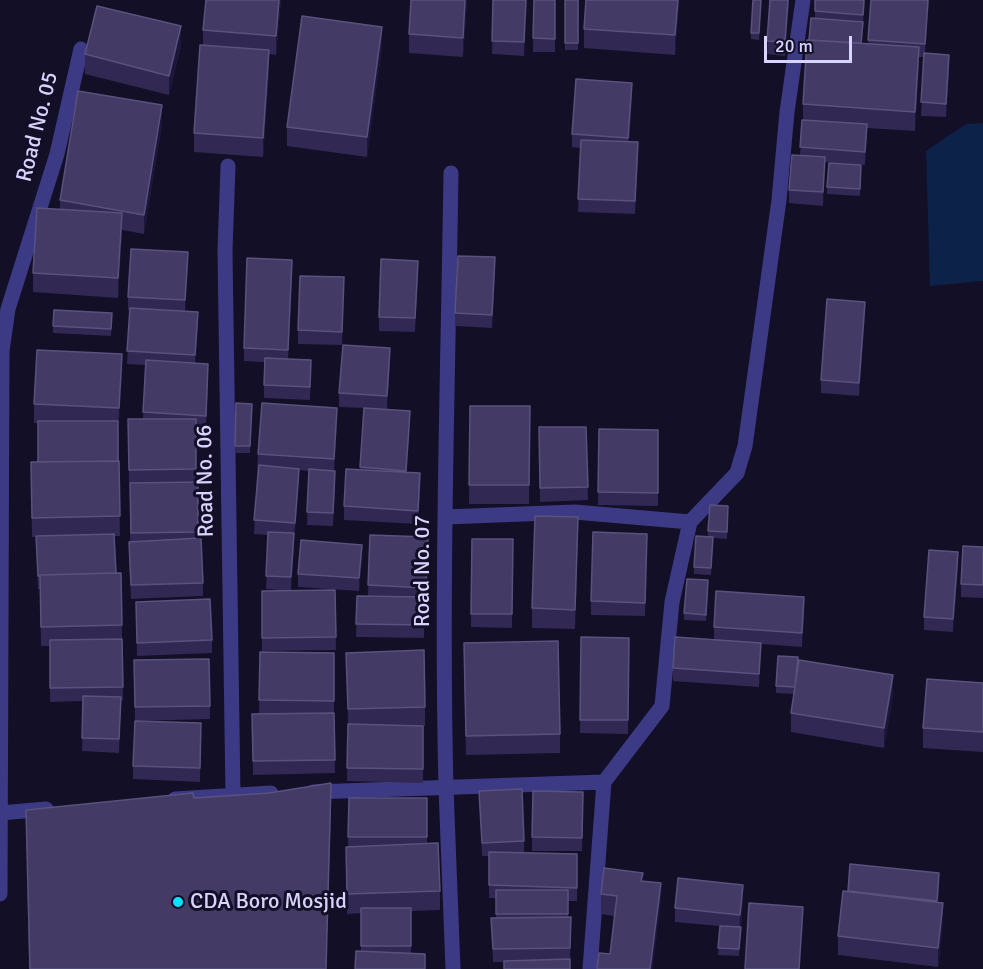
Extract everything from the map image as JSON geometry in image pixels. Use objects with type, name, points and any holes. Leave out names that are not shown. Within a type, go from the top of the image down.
[{"type":"street","points":[[590,969],[604,782],[662,706],[672,603],[690,522],[737,473],[745,446],[803,0]]},
{"type":"street","name":"Road No. 05","points":[[0,894],[2,351],[8,309],[57,154],[81,49]]},
{"type":"street","name":"Road No. 06","points":[[228,166],[225,251],[233,795]]},
{"type":"street","name":"Road No. 07","points":[[451,173],[445,517],[446,788],[453,969]]},
{"type":"street","points":[[445,517],[575,512],[690,522]]},
{"type":"street","points":[[163,800],[233,795],[604,782]]},
{"type":"street","points":[[0,813],[59,808]]},
{"type":"water","points":[[983,123],[983,281],[930,286],[926,151],[966,124]]},
{"type":"building","points":[[206,0],[279,0],[276,36],[203,30]]},
{"type":"building","points":[[411,0],[465,0],[463,38],[409,34]]},
{"type":"building","points":[[493,0],[526,0],[524,42],[492,41]]},
{"type":"building","points":[[534,0],[555,0],[555,39],[533,38]]},
{"type":"building","points":[[565,0],[578,0],[578,43],[565,43]]},
{"type":"building","points":[[586,0],[678,0],[675,35],[584,29]]},
{"type":"building","points":[[753,0],[761,0],[759,33],[751,33]]},
{"type":"building","points":[[770,0],[788,0],[785,42],[767,41]]},
{"type":"building","points":[[815,0],[864,0],[863,15],[815,11]]},
{"type":"building","points":[[871,0],[928,0],[925,44],[868,40]]},
{"type":"building","points":[[97,6],[181,26],[169,76],[85,54]]},
{"type":"building","points":[[302,16],[382,27],[367,137],[287,127]]},
{"type":"building","points":[[811,18],[863,22],[861,43],[809,40]]},
{"type":"building","points":[[807,40],[919,47],[915,112],[803,104]]},
{"type":"building","points":[[200,45],[269,50],[263,138],[194,133]]},
{"type":"building","points":[[924,53],[949,55],[946,104],[921,102]]},
{"type":"building","points":[[576,79],[632,83],[628,138],[572,134]]},
{"type":"building","points":[[78,91],[162,105],[144,215],[60,200]]},
{"type":"building","points":[[802,120],[867,124],[865,152],[800,147]]},
{"type":"building","points":[[581,140],[638,142],[635,201],[578,199]]},
{"type":"building","points":[[792,155],[825,157],[823,192],[789,190]]},
{"type":"building","points":[[829,163],[861,165],[860,189],[827,187]]},
{"type":"building","points":[[37,208],[122,213],[118,278],[33,273]]},
{"type":"building","points":[[131,249],[188,252],[185,300],[128,297]]},
{"type":"building","points":[[458,256],[495,257],[492,315],[455,313]]},
{"type":"building","points":[[247,258],[292,260],[288,350],[244,348]]},
{"type":"building","points":[[381,259],[418,261],[415,318],[379,317]]},
{"type":"building","points":[[300,276],[344,277],[342,332],[298,330]]},
{"type":"building","points":[[827,299],[865,302],[859,383],[821,380]]},
{"type":"building","points":[[130,308],[198,312],[195,355],[127,351]]},
{"type":"building","points":[[54,310],[112,313],[111,329],[53,326]]},
{"type":"building","points":[[343,345],[390,348],[387,396],[339,393]]},
{"type":"building","points":[[37,350],[122,354],[119,408],[34,404]]},
{"type":"building","points":[[265,358],[311,360],[310,387],[264,385]]},
{"type":"building","points":[[146,360],[208,364],[206,416],[143,412]]},
{"type":"building","points":[[236,403],[252,404],[250,446],[235,446]]},
{"type":"building","points":[[262,403],[337,408],[334,459],[258,454]]},
{"type":"building","points":[[470,406],[530,406],[529,485],[469,485]]},
{"type":"building","points":[[364,408],[410,411],[406,471],[360,467]]},
{"type":"building","points":[[128,419],[196,419],[196,469],[129,470]]},
{"type":"building","points":[[38,421],[118,421],[118,461],[38,462]]},
{"type":"building","points":[[539,427],[586,427],[588,487],[540,488]]},
{"type":"building","points":[[599,429],[658,430],[658,493],[598,492]]},
{"type":"building","points":[[119,461],[120,516],[32,518],[31,462]]},
{"type":"building","points":[[259,465],[299,469],[295,523],[254,520]]},
{"type":"building","points":[[309,469],[335,471],[333,513],[307,512]]},
{"type":"building","points":[[346,469],[420,473],[418,511],[344,506]]},
{"type":"building","points":[[198,482],[198,532],[131,533],[130,483]]},
{"type":"building","points":[[710,505],[728,506],[727,532],[708,531]]},
{"type":"building","points":[[535,516],[578,517],[575,610],[532,608]]},
{"type":"building","points":[[268,532],[294,533],[291,577],[266,576]]},
{"type":"building","points":[[593,532],[647,534],[645,603],[591,601]]},
{"type":"building","points":[[114,534],[116,573],[38,576],[36,536]]},
{"type":"building","points":[[370,535],[428,537],[426,588],[368,585]]},
{"type":"building","points":[[696,536],[713,537],[711,568],[694,567]]},
{"type":"building","points":[[201,538],[203,583],[131,585],[129,542]]},
{"type":"building","points":[[472,539],[513,539],[512,614],[471,614]]},
{"type":"building","points":[[301,540],[362,545],[359,578],[298,574]]},
{"type":"building","points":[[963,546],[983,547],[983,585],[961,584]]},
{"type":"building","points":[[929,550],[958,552],[953,619],[924,617]]},
{"type":"building","points":[[121,573],[122,625],[41,627],[40,575]]},
{"type":"building","points":[[687,579],[708,580],[706,615],[684,613]]},
{"type":"building","points":[[335,590],[336,637],[262,638],[262,591]]},
{"type":"building","points":[[716,591],[804,597],[802,633],[714,627]]},
{"type":"building","points":[[357,596],[424,597],[424,625],[356,624]]},
{"type":"building","points":[[210,599],[212,640],[137,643],[136,602]]},
{"type":"building","points":[[581,637],[629,638],[628,720],[580,720]]},
{"type":"building","points":[[675,637],[761,643],[759,674],[673,668]]},
{"type":"building","points":[[122,639],[123,687],[50,688],[50,640]]},
{"type":"building","points":[[558,641],[560,734],[466,736],[464,643]]},
{"type":"building","points":[[424,650],[425,707],[348,709],[346,653]]},
{"type":"building","points":[[260,652],[334,653],[334,701],[259,700]]},
{"type":"building","points":[[778,656],[798,657],[795,687],[776,686]]},
{"type":"building","points":[[209,659],[210,706],[135,707],[134,660]]},
{"type":"building","points":[[799,660],[893,675],[884,728],[791,713]]},
{"type":"building","points":[[927,679],[983,683],[983,732],[923,728]]},
{"type":"building","points":[[83,696],[121,697],[119,739],[82,738]]},
{"type":"building","points":[[334,713],[335,760],[253,761],[252,714]]},
{"type":"building","points":[[135,721],[201,723],[200,768],[133,766]]},
{"type":"building","points":[[348,724],[423,726],[423,769],[347,768]]},
{"type":"building","name":"CDA Boro Mosjid","points":[[331,783],[326,969],[30,969],[26,810],[193,793],[194,798],[269,793]]},
{"type":"building","points":[[522,789],[524,841],[482,843],[479,791]]},
{"type":"building","points":[[533,791],[583,792],[582,838],[532,837]]},
{"type":"building","points":[[349,798],[427,798],[427,837],[348,837]]},
{"type":"building","points":[[438,843],[440,891],[347,894],[346,847]]},
{"type":"building","points":[[489,852],[577,854],[577,888],[489,885]]},
{"type":"building","points":[[850,864],[939,873],[937,901],[848,891]]},
{"type":"building","points":[[604,868],[643,873],[641,881],[661,883],[650,969],[597,969],[599,953],[610,954],[617,896],[601,894]]},
{"type":"building","points":[[678,878],[743,885],[740,915],[675,908]]},
{"type":"building","points":[[496,890],[568,890],[568,914],[496,914]]},
{"type":"building","points":[[843,891],[943,903],[938,948],[838,936]]},
{"type":"building","points":[[749,903],[803,907],[799,969],[745,969]]},
{"type":"building","points":[[361,908],[411,908],[411,946],[361,946]]},
{"type":"building","points":[[571,917],[570,948],[493,949],[491,918]]},
{"type":"building","points":[[720,926],[741,927],[739,949],[718,948]]},
{"type":"building","points":[[356,951],[425,954],[425,969],[355,969]]},
{"type":"building","points":[[570,959],[570,969],[504,969],[504,961]]},
{"type":"place","name":"CDA Boro Mosjid","points":[[178,902]]}]
